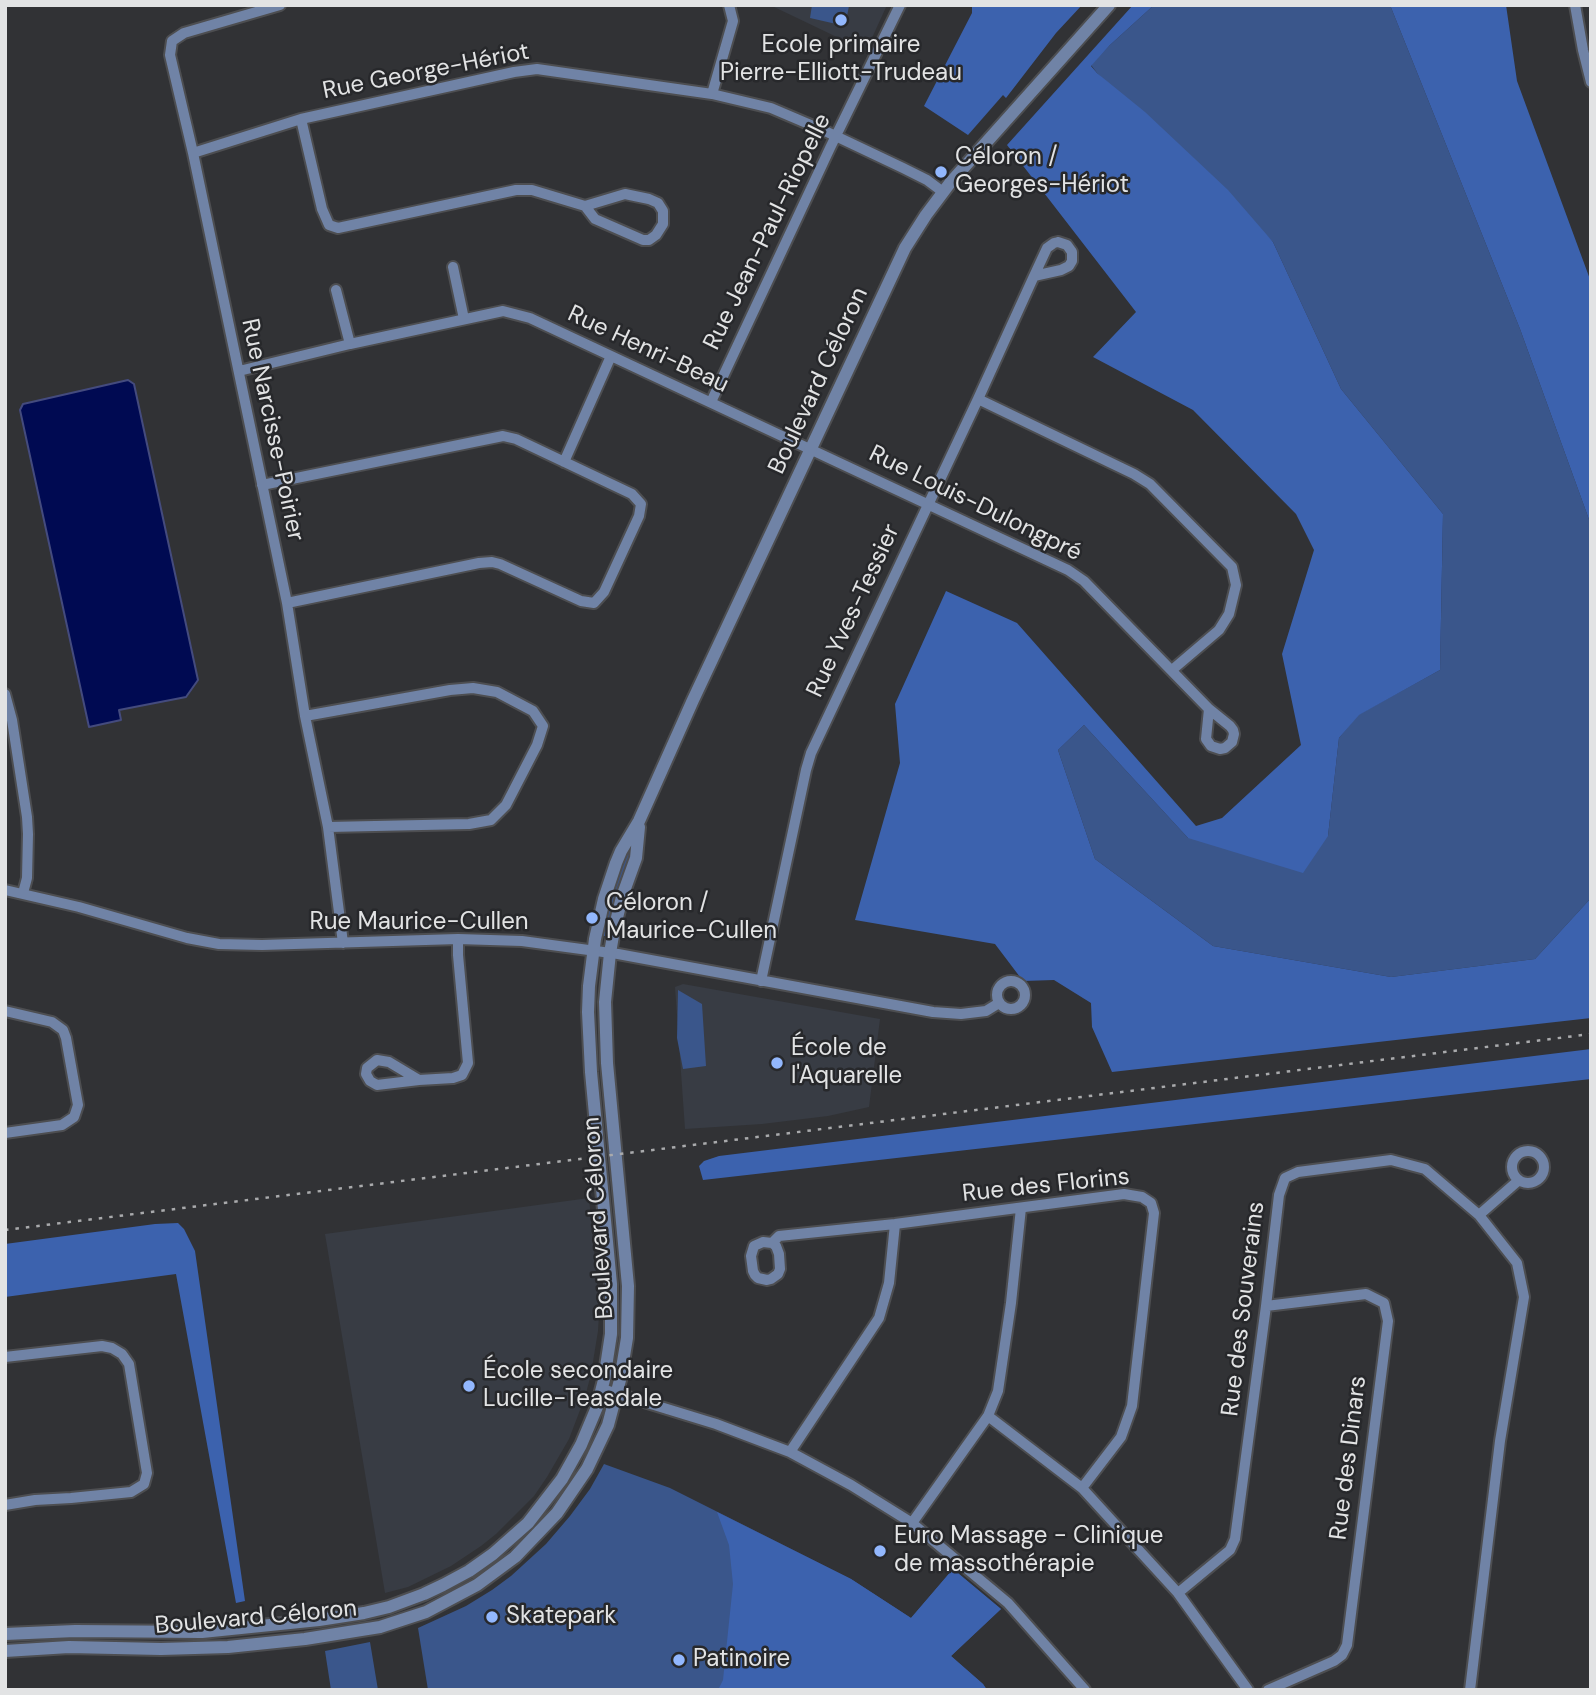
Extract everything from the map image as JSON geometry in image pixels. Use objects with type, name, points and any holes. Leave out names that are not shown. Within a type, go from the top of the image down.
[{"type":"street","name":"Rue Narcisse-Poirier","points":[[280,5],[184,33],[172,41],[170,55],[287,603],[305,716],[328,828],[343,943]]},
{"type":"street","points":[[712,94],[733,21],[729,5]]},
{"type":"street","name":"Rue Jean-Paul-Riopelle","points":[[711,402],[900,5]]},
{"type":"street","name":"Boulevard Céloron","points":[[5,1634],[75,1631],[188,1633],[319,1620],[364,1613],[401,1603],[461,1575],[493,1554],[522,1529],[562,1479],[593,1419],[610,1345],[612,1294],[589,1043],[588,998],[593,950],[602,909],[621,851],[639,821],[689,708],[900,258],[919,225],[943,192],[1109,5]]},
{"type":"street","points":[[1575,5],[1587,50],[1591,82]]},
{"type":"street","name":"Rue George-Hériot","points":[[193,153],[301,119],[537,69],[712,94],[771,108],[837,136],[927,180],[943,192]]},
{"type":"street","points":[[301,119],[322,209],[329,225],[338,228],[516,190],[532,190],[586,206],[625,194],[638,197],[658,203],[663,211],[663,224],[656,235],[649,240],[643,240],[595,219],[586,206]]},
{"type":"street","points":[[453,267],[464,319]]},
{"type":"street","name":"Rue Yves-Tessier","points":[[761,981],[811,753],[1034,276]]},
{"type":"street","points":[[336,289],[350,344]]},
{"type":"street","name":"Rue Henri-Beau","points":[[239,371],[503,311],[530,318],[811,449]]},
{"type":"street","points":[[564,462],[611,356]]},
{"type":"street","points":[[978,399],[1150,484],[1232,567],[1236,586],[1229,614],[1219,630],[1172,670]]},
{"type":"street","points":[[262,485],[503,436],[516,439],[632,494],[641,504],[639,516],[604,592],[594,603],[581,601],[492,562],[287,603]]},
{"type":"street","name":"Rue Louis-Dulongpré","points":[[811,449],[1068,570],[1084,581],[1209,709]]},
{"type":"street","points":[[305,716],[473,688],[496,692],[533,711],[543,726],[537,745],[506,805],[491,820],[469,824],[328,828]]},
{"type":"street","points":[[5,694],[28,827],[27,878],[23,893]]},
{"type":"street","name":"Boulevard Céloron","points":[[5,1651],[69,1647],[187,1649],[262,1644],[392,1624],[426,1612],[488,1578],[515,1558],[546,1527],[574,1491],[593,1459],[608,1425],[627,1338],[629,1306],[606,1041],[605,992],[619,908],[636,858],[639,821]]},
{"type":"street","name":"Rue Maurice-Cullen","points":[[5,890],[79,907],[204,942],[244,945],[458,939],[522,942],[593,950],[933,1012],[961,1014],[986,1011],[999,1003]]},
{"type":"street","points":[[419,1080],[453,1078],[462,1074],[468,1063],[458,939]]},
{"type":"street","points":[[5,1011],[52,1022],[63,1030],[78,1105],[74,1117],[62,1125],[5,1133]]},
{"type":"street","name":"Rue des Souverains","points":[[1178,1592],[1230,1550],[1235,1539],[1279,1195],[1285,1178],[1298,1172],[1391,1160],[1426,1168],[1479,1215],[1517,1263],[1524,1297],[1500,1441],[1470,1690]]},
{"type":"street","points":[[1479,1215],[1519,1180]]},
{"type":"street","name":"Rue des Florins","points":[[772,1244],[779,1236],[895,1224],[1124,1194],[1142,1197],[1151,1203],[1154,1213],[1132,1406],[1121,1437],[1082,1488]]},
{"type":"street","points":[[912,1523],[988,1416],[998,1391],[1021,1208]]},
{"type":"street","points":[[790,1452],[879,1318],[889,1283],[895,1224]]},
{"type":"street","name":"Rue des Dinars","points":[[1266,1306],[1366,1294],[1384,1303],[1388,1321],[1347,1645],[1342,1655],[1334,1661],[1268,1690]]},
{"type":"street","points":[[5,1357],[102,1346],[122,1354],[129,1364],[147,1473],[144,1484],[131,1492],[5,1505]]},
{"type":"street","points":[[602,1389],[716,1424],[790,1452],[912,1523],[1008,1603],[1085,1690]]},
{"type":"street","points":[[988,1416],[1082,1488],[1178,1592],[1248,1690]]},
{"type":"shaded area","name":"Ecole primaire Pierre-Elliott-Trudeau","points":[[770,5],[887,5],[866,51]]},
{"type":"shaded area","points":[[812,5],[849,6],[845,26],[810,18]]},
{"type":"shaded area","points":[[972,5],[1082,5],[1056,33],[1006,98],[1003,95],[968,135],[924,106],[972,13]]},
{"type":"shaded area","points":[[1133,5],[1154,5],[1091,66],[1145,112],[1228,190],[1273,242],[1341,389],[1443,514],[1440,670],[1359,715],[1339,738],[1328,836],[1303,873],[1188,838],[1084,725],[1058,750],[1095,859],[1213,946],[1391,977],[1535,959],[1591,898],[1591,1018],[1112,1072],[1092,1027],[1091,1003],[1054,980],[1023,981],[995,944],[855,920],[900,763],[895,704],[946,591],[1017,623],[1196,826],[1222,818],[1301,745],[1282,654],[1314,550],[1296,514],[1193,410],[1093,357],[1136,312],[1007,145]]},
{"type":"shaded area","points":[[1154,5],[1390,5],[1520,329],[1591,525],[1591,898],[1535,959],[1391,977],[1213,946],[1095,859],[1058,750],[1084,725],[1188,838],[1328,836],[1339,738],[1358,715],[1440,670],[1443,514],[1341,389],[1273,242],[1091,65]]},
{"type":"shaded area","points":[[1390,5],[1506,5],[1517,81],[1591,282],[1591,525],[1520,329]]},
{"type":"shaded area","points":[[128,380],[134,384],[198,680],[186,697],[119,710],[121,720],[89,727],[20,410],[23,404]]},
{"type":"shaded area","points":[[626,853],[631,855],[615,898],[606,936],[602,936],[613,891]]},
{"type":"shaded area","name":"École de l'Aquarelle","points":[[683,984],[880,1019],[869,1107],[828,1116],[762,1124],[685,1129],[675,987]]},
{"type":"shaded area","points":[[678,990],[702,1004],[706,1066],[683,1069],[677,1038]]},
{"type":"shaded area","points":[[1591,1049],[1591,1079],[703,1180],[699,1166],[704,1161],[719,1156]]},
{"type":"shaded area","name":"École secondaire Lucille-Teasdale","points":[[589,1198],[598,1293],[598,1331],[585,1397],[569,1439],[534,1496],[496,1534],[451,1566],[408,1587],[385,1593],[325,1234]]},
{"type":"shaded area","points":[[178,1223],[195,1251],[245,1601],[236,1603],[176,1274],[5,1297],[5,1244]]},
{"type":"shaded area","points":[[604,1464],[670,1488],[851,1579],[911,1618],[953,1569],[1001,1609],[951,1656],[987,1690],[428,1690],[418,1628],[466,1606],[511,1576],[546,1544],[570,1516]]},
{"type":"shaded area","points":[[717,1512],[851,1579],[911,1618],[953,1569],[1001,1609],[951,1656],[987,1690],[718,1690],[723,1680],[733,1584],[729,1545]]},
{"type":"shaded area","points":[[370,1642],[378,1690],[331,1690],[325,1651]]},
{"type":"railway","points":[[5,1230],[1591,1034]]},
{"type":"place","name":"Ecole primaire Pierre-Elliott-Trudeau","points":[[841,20]]},
{"type":"place","name":"Céloron / Georges-Hériot","points":[[941,172]]},
{"type":"place","name":"Céloron / Maurice-Cullen","points":[[592,918]]},
{"type":"place","name":"École de l'Aquarelle","points":[[777,1063]]},
{"type":"place","name":"École secondaire Lucille-Teasdale","points":[[469,1386]]},
{"type":"place","name":"Euro Massage - Clinique de massothérapie","points":[[880,1551]]},
{"type":"place","name":"Skatepark","points":[[492,1617]]},
{"type":"place","name":"Patinoire","points":[[679,1660]]}]
